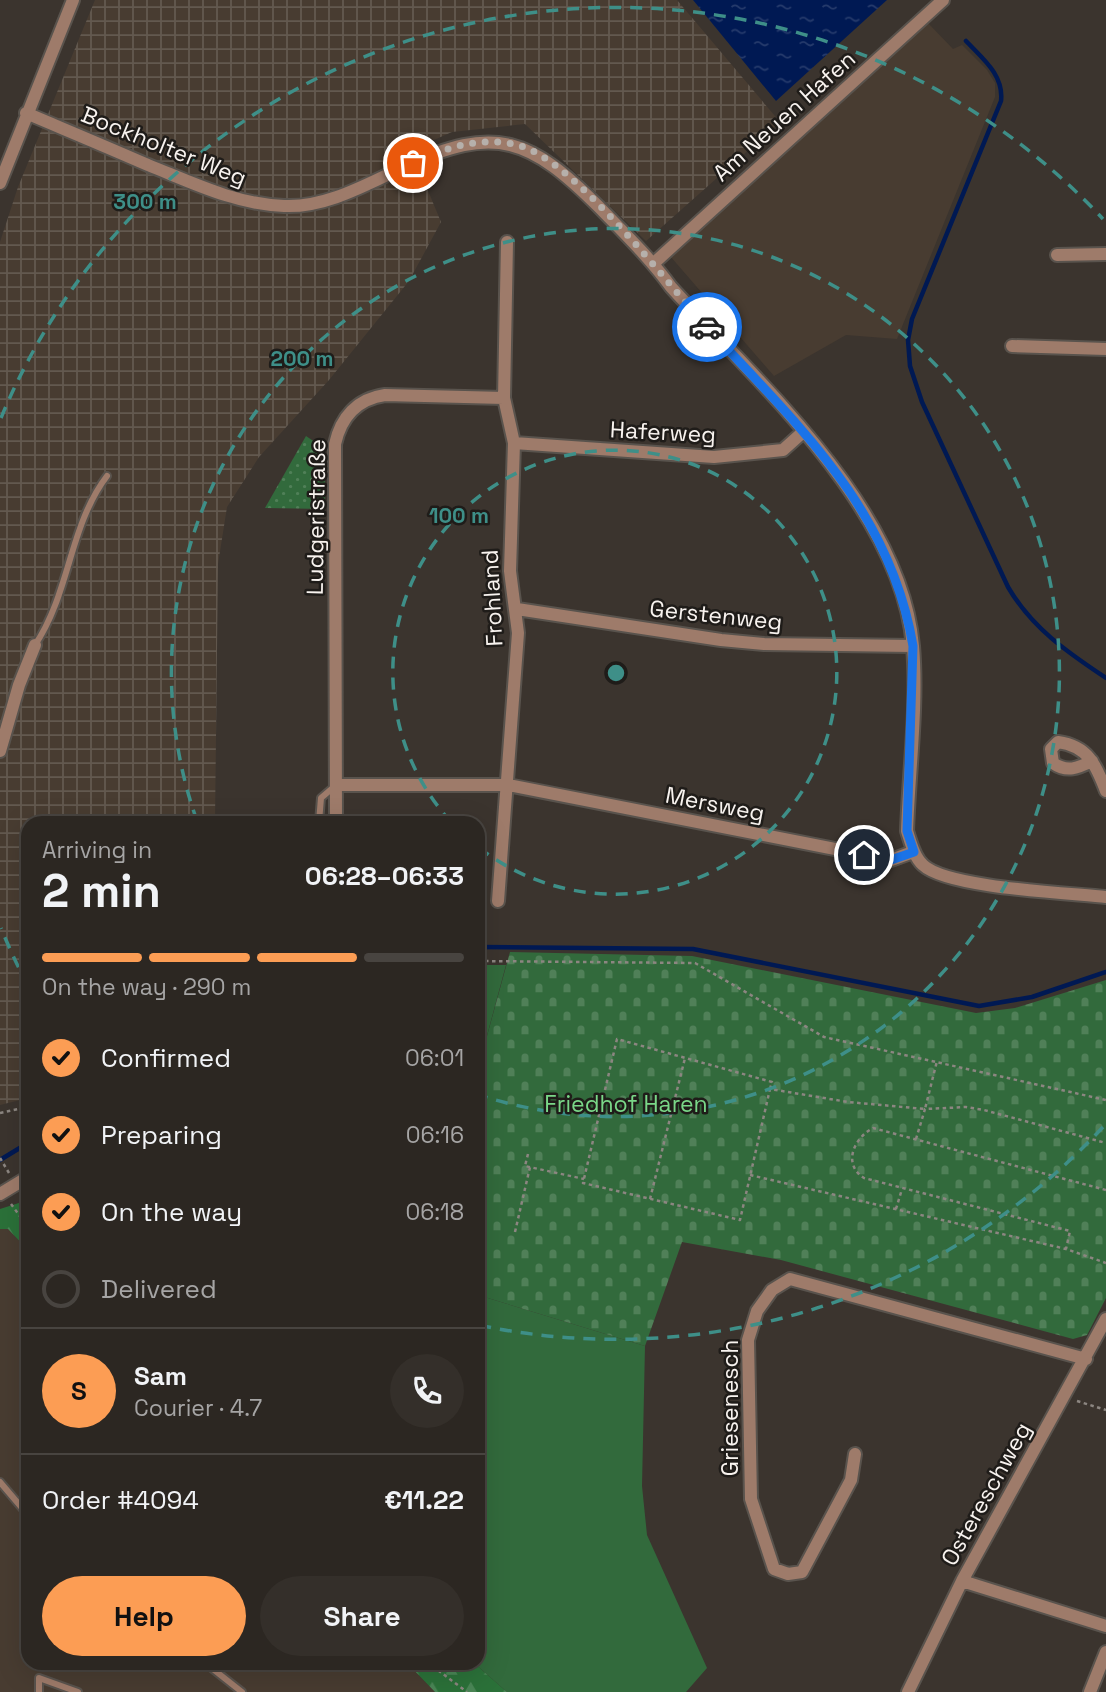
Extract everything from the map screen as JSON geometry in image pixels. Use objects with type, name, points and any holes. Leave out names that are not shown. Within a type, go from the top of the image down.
[{"type":"street","points":[[0,183],[73,0]]},
{"type":"street","name":"Am Neuen Hafen","points":[[654,263],[943,0]]},
{"type":"street","name":"Bockholter Weg","points":[[26,113],[240,202],[285,206],[332,199],[438,151],[489,142],[523,147],[569,177],[654,263],[671,287],[803,432],[859,502],[877,532],[893,570],[913,646],[907,831],[914,852]]},
{"type":"street","name":"Frohland","points":[[507,242],[504,398],[514,443],[509,542],[510,571],[517,609],[508,785]]},
{"type":"street","points":[[1057,255],[1106,254]]},
{"type":"street","points":[[1013,346],[1106,349]]},
{"type":"street","name":"Ludgeristraße","points":[[336,785],[335,444],[338,428],[354,407],[368,398],[385,395],[504,398]]},
{"type":"street","name":"Haferweg","points":[[514,443],[715,457],[783,450],[803,432]]},
{"type":"street","name":"Gerstenweg","points":[[517,609],[732,641],[913,646]]},
{"type":"street","points":[[0,751],[25,664],[35,645]]},
{"type":"street","points":[[1092,761],[1106,791]]},
{"type":"street","points":[[336,785],[336,816]]},
{"type":"street","name":"Mersweg","points":[[336,785],[508,785],[891,860],[914,852]]},
{"type":"street","points":[[498,901],[508,785]]},
{"type":"street","points":[[914,852],[923,865],[939,875],[1106,897]]},
{"type":"street","points":[[2,1193],[21,1181]]},
{"type":"street","name":"Griesenesch","points":[[855,1454],[851,1480],[802,1572],[788,1574],[774,1569],[751,1499],[748,1340],[757,1311],[772,1290],[790,1279],[1086,1359]]},
{"type":"street","name":"Ostereschweg","points":[[908,1692],[962,1581],[1106,1320]]},
{"type":"street","points":[[962,1581],[1106,1626]]},
{"type":"street","points":[[1090,1692],[1106,1652]]},
{"type":"lane","points":[[35,645],[55,610],[89,501],[107,477]]},
{"type":"lane","points":[[319,816],[321,797],[336,785]]},
{"type":"lane","points":[[0,1482],[21,1507]]},
{"type":"lane","points":[[214,1670],[242,1692]]},
{"type":"lane","points":[[39,1692],[39,1678],[78,1692]]},
{"type":"path","points":[[485,961],[695,963],[824,1037],[1106,1100]]},
{"type":"path","points":[[617,1039],[685,1058],[772,1082],[740,1220],[583,1183],[617,1039]]},
{"type":"path","points":[[650,1199],[685,1058]]},
{"type":"path","points":[[916,1139],[937,1061]]},
{"type":"path","points":[[770,1089],[848,1102],[925,1109],[966,1107],[1106,1143]]},
{"type":"path","points":[[0,1113],[21,1108]]},
{"type":"path","points":[[1066,1249],[1070,1231],[902,1189],[857,1174],[852,1162],[853,1148],[863,1133],[873,1128],[1106,1190]]},
{"type":"path","points":[[527,1154],[525,1166],[584,1179]]},
{"type":"path","points":[[0,1158],[4,1165]]},
{"type":"path","points":[[514,1232],[530,1167]]},
{"type":"path","points":[[750,1175],[1066,1249],[1106,1263]]},
{"type":"path","points":[[896,1209],[902,1189]]},
{"type":"path","points":[[2,1193],[21,1218]]},
{"type":"path","points":[[1063,1397],[1106,1410]]},
{"type":"path","points":[[438,1670],[467,1692]]},
{"type":"shaded area","points":[[95,0],[677,0],[780,122],[646,241],[525,124],[452,132],[411,150],[441,222],[409,281],[329,380],[259,457],[227,507],[218,564],[215,816],[21,816],[21,1100],[0,1105],[0,242],[18,187]]},
{"type":"shaded area","points":[[928,23],[953,49],[962,45],[987,70],[995,83],[995,97],[897,339],[846,335],[774,376],[670,256]]},
{"type":"shaded area","points":[[0,1229],[8,1229],[21,1243],[21,1670],[414,1670],[435,1692],[0,1692]]},
{"type":"green space","points":[[306,436],[325,449],[325,509],[265,508]]},
{"type":"green space","name":"Friedhof Haren","points":[[510,952],[692,956],[976,1013],[1015,1008],[1106,980],[1106,1298],[1087,1335],[1073,1339],[781,1260],[682,1242],[645,1346],[485,1297],[485,1043]]},
{"type":"green space","points":[[485,965],[506,965],[485,1043]]},
{"type":"green space","points":[[21,1202],[21,1243],[8,1229],[0,1229],[0,1209]]},
{"type":"green space","points":[[485,1297],[645,1346],[642,1486],[647,1535],[707,1668],[686,1692],[507,1692],[482,1670],[485,1670]]},
{"type":"green space","points":[[414,1670],[482,1670],[507,1692],[435,1692]]},
{"type":"water","points":[[693,0],[887,0],[776,101]]},
{"type":"waterway","points":[[966,41],[996,75],[1001,101],[912,319],[908,340],[910,366],[922,402],[1008,587],[1039,627],[1064,649],[1106,678]]},
{"type":"waterway","points":[[485,947],[693,949],[979,1006],[1032,997],[1106,972]]},
{"type":"waterway","points":[[0,1160],[21,1147]]},
{"type":"way so far","points":[[413,163],[438,151],[489,142],[523,147],[539,155],[569,177],[654,263],[671,287],[707,327]]},
{"type":"route","points":[[707,327],[803,432],[859,502],[877,532],[893,570],[908,619],[913,646],[907,831],[914,852],[891,860],[864,855]]}]
